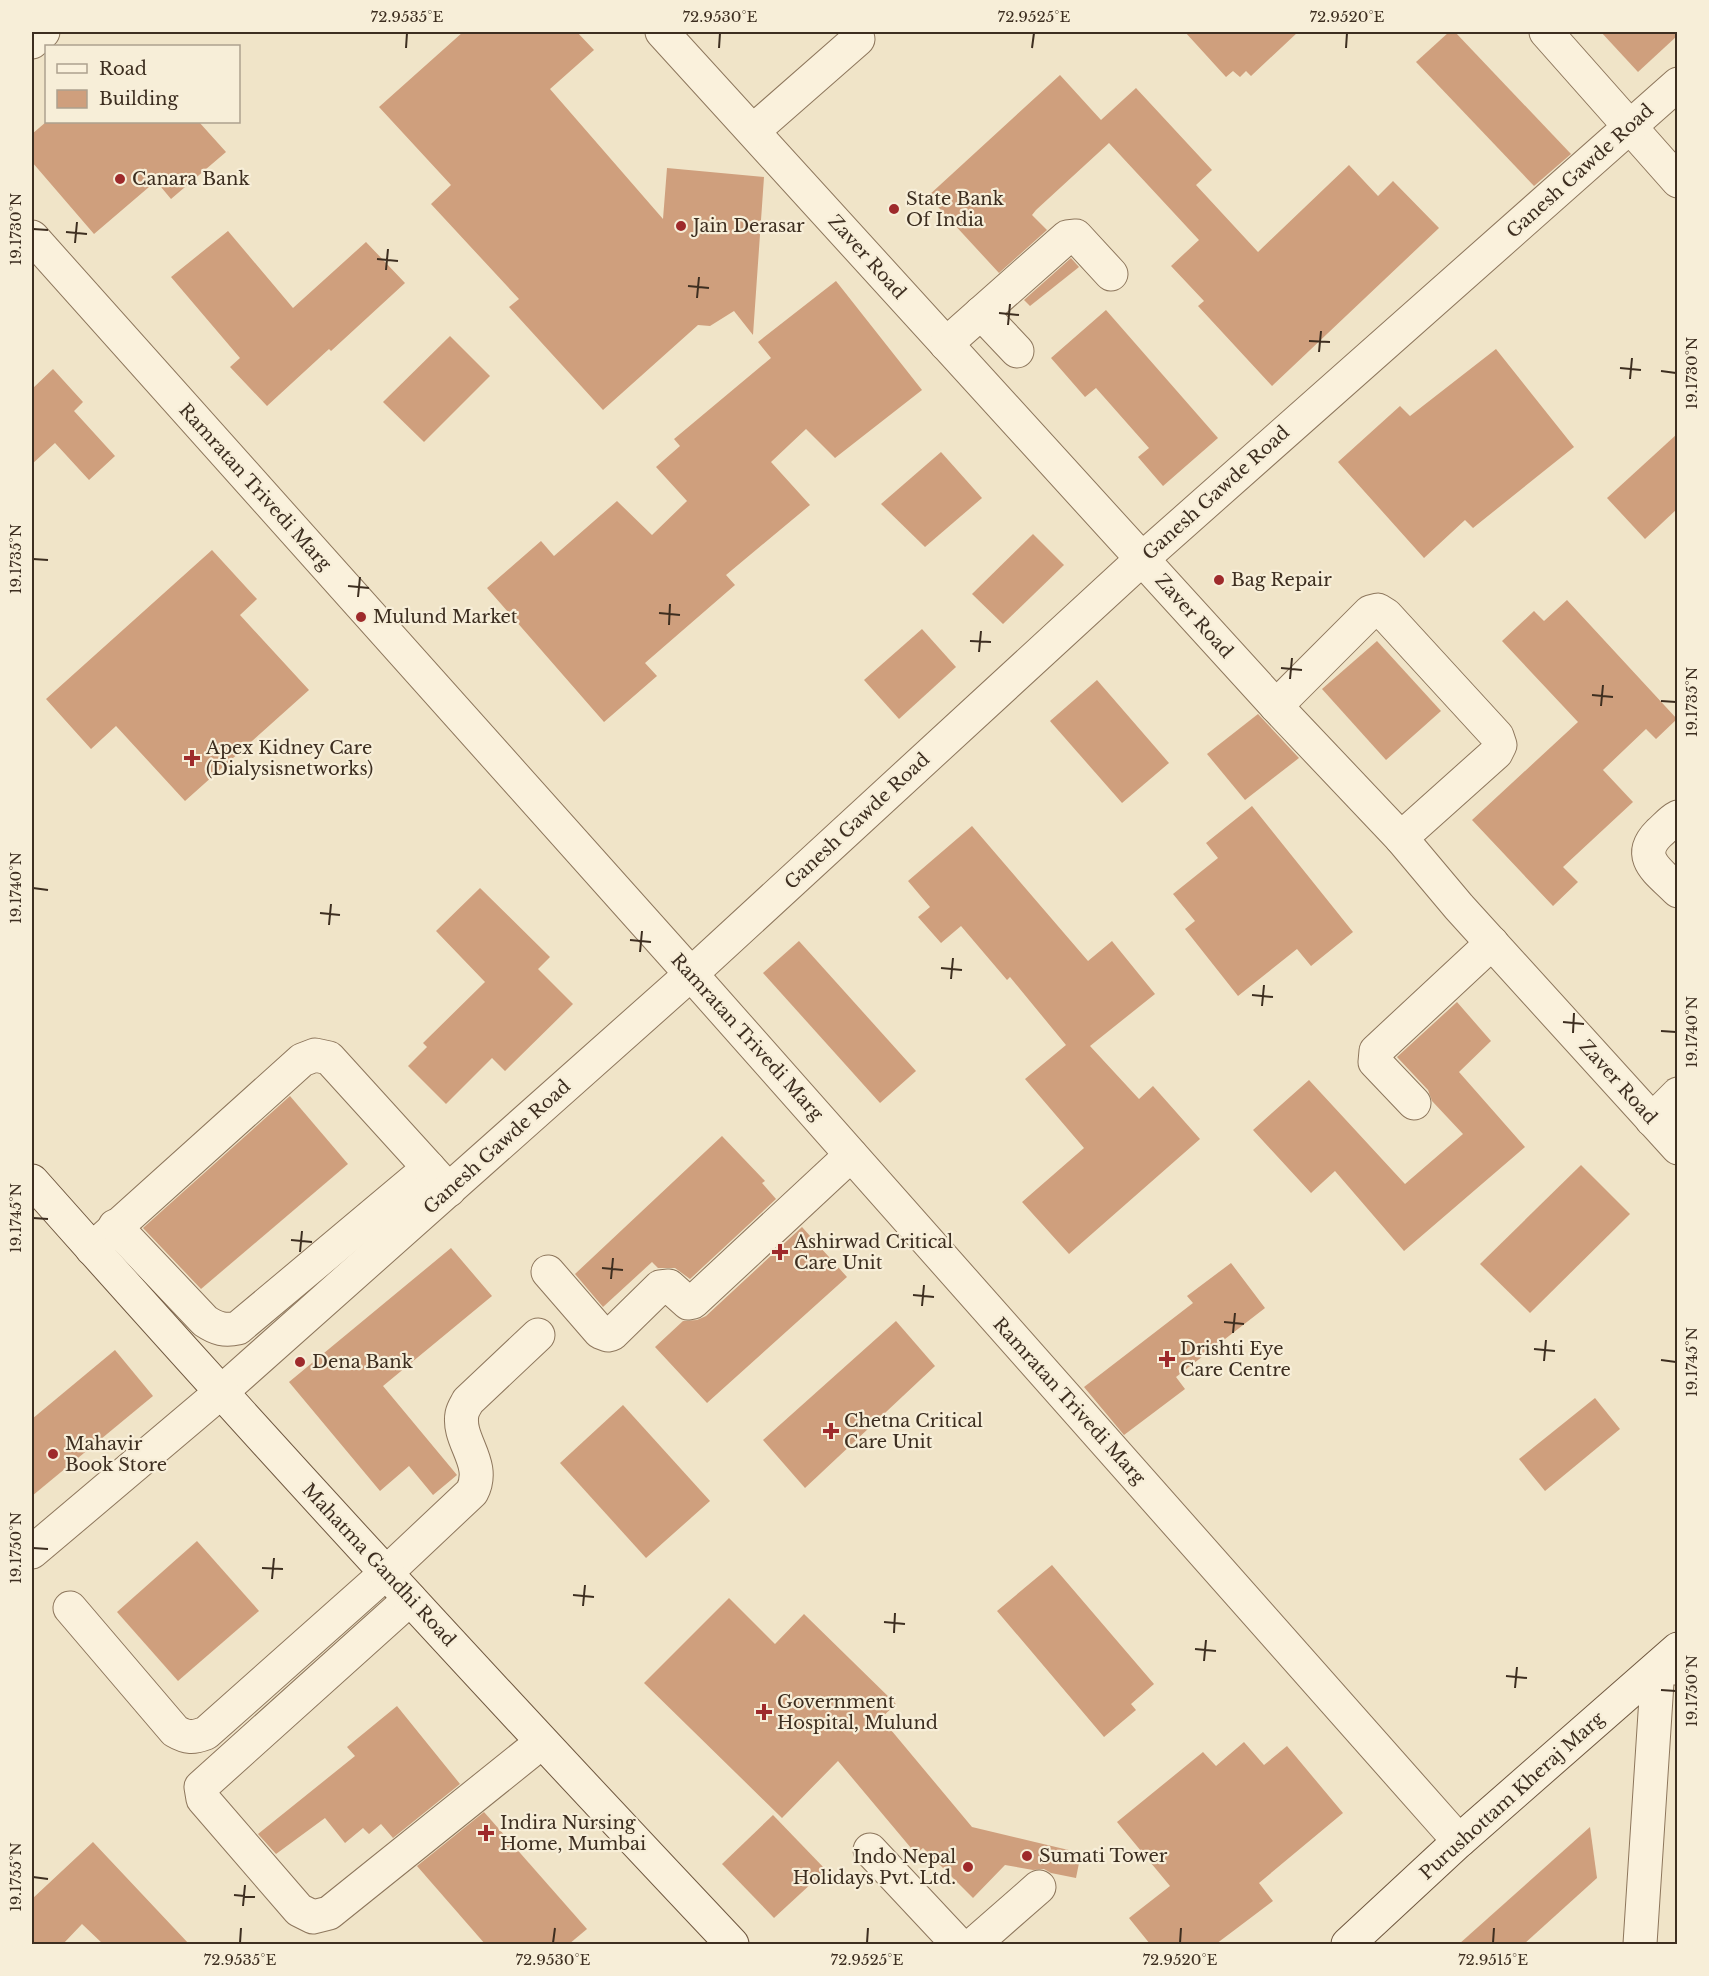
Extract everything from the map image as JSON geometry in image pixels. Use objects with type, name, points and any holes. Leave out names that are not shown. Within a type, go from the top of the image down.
[{"type":"street","points":[[32,42],[44,32]]},
{"type":"street","name":"Zaver Road","points":[[662,32],[1276,706],[1401,838],[1459,908],[1677,1148]]},
{"type":"street","points":[[1546,32],[1677,181]]},
{"type":"street","points":[[753,131],[858,39]]},
{"type":"street","name":"Ganesh Gawde Road","points":[[32,1552],[220,1392],[439,1179],[691,974],[1142,559],[1677,84]]},
{"type":"street","points":[[946,344],[1066,237],[1076,236],[1112,274]]},
{"type":"street","name":"Ramratan Trivedi Marg","points":[[32,237],[691,974],[1459,1841]]},
{"type":"street","points":[[981,313],[1017,351]]},
{"type":"street","points":[[1276,706],[1370,612],[1378,610],[1386,615],[1497,736],[1500,745],[1496,753],[1401,838]]},
{"type":"street","points":[[1677,817],[1650,843],[1647,853],[1650,862],[1677,891]]},
{"type":"street","points":[[1414,1103],[1375,1062],[1376,1051],[1492,943]]},
{"type":"street","points":[[92,1249],[115,1226],[302,1060],[315,1055],[329,1059],[439,1179],[238,1328],[227,1330],[215,1328],[206,1321],[115,1226]]},
{"type":"street","points":[[1652,1119],[1677,1094]]},
{"type":"street","points":[[548,1272],[600,1332],[612,1334],[660,1287],[669,1286],[688,1303],[693,1302],[852,1155]]},
{"type":"street","name":"Mahatma Gandhi Road","points":[[32,1181],[220,1392],[386,1573],[732,1944]]},
{"type":"street","points":[[70,1608],[175,1731],[185,1737],[195,1737],[206,1733],[386,1573],[472,1492],[478,1482],[477,1472],[462,1424],[462,1412],[468,1401],[538,1335]]},
{"type":"street","points":[[410,1599],[201,1787],[203,1798],[299,1910],[313,1917],[329,1913],[542,1742]]},
{"type":"street","points":[[1640,1944],[1671,1662]]},
{"type":"street","name":"Purushottam Kheraj Marg","points":[[1348,1944],[1459,1841],[1671,1662]]},
{"type":"street","points":[[870,1850],[958,1944]]},
{"type":"street","points":[[974,1944],[1039,1887]]},
{"type":"building","points":[[463,32],[577,32],[594,50],[550,89],[663,219],[667,168],[764,177],[753,335],[734,311],[710,326],[698,325],[603,410],[509,307],[519,299],[431,204],[451,185],[379,107]]},
{"type":"building","points":[[1185,32],[1298,32],[1251,76],[1246,71],[1240,77],[1233,71],[1226,77]]},
{"type":"building","points":[[1449,32],[1455,32],[1571,154],[1534,186],[1416,62]]},
{"type":"building","points":[[1601,32],[1677,32],[1677,36],[1638,72]]},
{"type":"building","points":[[1060,75],[1101,120],[1136,88],[1212,170],[1196,185],[1258,252],[1349,165],[1378,196],[1393,181],[1439,228],[1272,386],[1198,306],[1204,301],[1171,266],[1199,240],[1109,143],[1036,210],[1032,215],[1047,230],[999,273],[928,196]]},
{"type":"building","name":"Canara Bank","points":[[45,123],[200,123],[226,152],[171,199],[156,181],[94,234],[32,162],[32,134]]},
{"type":"building","points":[[228,231],[293,308],[366,242],[405,283],[267,406],[230,367],[240,358],[171,277]]},
{"type":"building","points":[[1071,258],[1079,267],[1030,306],[1024,300]]},
{"type":"building","points":[[836,281],[922,390],[835,458],[806,429],[771,462],[810,505],[726,575],[735,585],[645,663],[657,676],[604,722],[487,588],[541,541],[554,556],[617,501],[652,535],[687,501],[656,467],[680,446],[674,439],[771,358],[758,342]]},
{"type":"building","points":[[1106,310],[1218,438],[1163,486],[1138,457],[1149,448],[1096,388],[1085,397],[1051,358]]},
{"type":"building","points":[[450,336],[490,376],[424,442],[383,402]]},
{"type":"building","points":[[1496,349],[1574,447],[1473,528],[1465,520],[1424,558],[1338,462],[1400,406],[1410,416]]},
{"type":"building","points":[[53,369],[83,402],[74,411],[115,456],[89,480],[55,443],[32,464],[32,389]]},
{"type":"building","points":[[1677,434],[1677,509],[1645,539],[1607,498]]},
{"type":"building","points":[[941,452],[982,498],[925,547],[881,504]]},
{"type":"building","points":[[1033,534],[1064,565],[1003,624],[972,594]]},
{"type":"building","points":[[212,550],[257,599],[240,615],[309,690],[185,801],[116,726],[91,749],[46,699]]},
{"type":"building","points":[[1567,600],[1677,719],[1656,739],[1646,729],[1603,770],[1633,802],[1563,867],[1578,882],[1553,906],[1472,820],[1578,722],[1502,641],[1534,611],[1544,621]]},
{"type":"building","points":[[922,629],[956,667],[899,719],[864,680]]},
{"type":"building","points":[[1377,641],[1441,711],[1386,760],[1322,689]]},
{"type":"building","points":[[1097,680],[1169,763],[1122,803],[1050,721]]},
{"type":"building","points":[[1258,714],[1299,758],[1245,800],[1207,754]]},
{"type":"building","points":[[1252,806],[1353,932],[1311,966],[1297,949],[1238,996],[1185,929],[1195,921],[1173,894],[1218,858],[1206,843]]},
{"type":"building","points":[[972,826],[1088,961],[1112,941],[1155,994],[1090,1046],[1139,1099],[1153,1086],[1200,1139],[1069,1254],[1022,1202],[1084,1148],[1025,1079],[1066,1045],[1010,977],[1007,980],[961,926],[941,943],[918,917],[930,907],[908,881]]},
{"type":"building","points":[[480,888],[550,957],[538,969],[573,1004],[505,1071],[492,1058],[446,1104],[408,1066],[427,1047],[423,1043],[485,982],[436,931]]},
{"type":"building","points":[[799,941],[916,1071],[880,1103],[763,973]]},
{"type":"building","points":[[1457,1002],[1491,1041],[1459,1072],[1525,1147],[1404,1251],[1335,1171],[1311,1193],[1253,1130],[1309,1080],[1405,1184],[1463,1134],[1432,1101],[1428,1090],[1397,1057]]},
{"type":"building","points":[[290,1096],[348,1164],[201,1289],[143,1228]]},
{"type":"building","points":[[722,1136],[765,1181],[762,1183],[776,1199],[690,1279],[675,1268],[658,1268],[652,1262],[603,1307],[575,1274]]},
{"type":"building","points":[[1581,1165],[1630,1214],[1530,1313],[1480,1264]]},
{"type":"building","points":[[802,1227],[847,1277],[707,1403],[655,1347],[683,1321],[697,1320],[706,1316]]},
{"type":"building","points":[[451,1248],[492,1296],[383,1386],[457,1475],[433,1495],[409,1466],[380,1491],[289,1382]]},
{"type":"building","points":[[1231,1263],[1265,1308],[1176,1377],[1185,1389],[1124,1435],[1084,1387],[1193,1303],[1187,1296]]},
{"type":"building","points":[[896,1321],[935,1366],[805,1488],[763,1440]]},
{"type":"building","points":[[115,1350],[153,1396],[32,1496],[32,1419]]},
{"type":"building","points":[[1595,1398],[1620,1429],[1545,1491],[1519,1459]]},
{"type":"building","points":[[623,1405],[710,1501],[646,1558],[560,1463]]},
{"type":"building","points":[[197,1541],[259,1611],[178,1681],[117,1612]]},
{"type":"building","points":[[1052,1565],[1154,1684],[1131,1704],[1136,1710],[1104,1737],[997,1611]]},
{"type":"building","points":[[729,1598],[775,1644],[804,1614],[896,1704],[881,1718],[972,1827],[1081,1853],[1076,1878],[1051,1873],[1044,1869],[1033,1870],[1005,1865],[973,1898],[923,1848],[916,1854],[838,1761],[782,1818],[644,1683]]},
{"type":"building","points":[[397,1706],[460,1784],[393,1838],[381,1824],[369,1834],[363,1828],[345,1843],[325,1818],[276,1854],[258,1834],[355,1756],[347,1747]]},
{"type":"building","points":[[1244,1742],[1264,1765],[1287,1746],[1343,1813],[1259,1883],[1273,1901],[1216,1944],[1150,1944],[1129,1918],[1170,1886],[1117,1822],[1203,1752],[1216,1766]]},
{"type":"building","points":[[484,1812],[587,1929],[569,1944],[485,1944],[417,1866]]},
{"type":"building","points":[[773,1815],[826,1870],[774,1918],[722,1864]]},
{"type":"building","points":[[1590,1827],[1597,1878],[1524,1944],[1459,1944]]},
{"type":"building","points":[[93,1842],[189,1944],[103,1944],[82,1924],[63,1944],[32,1944],[32,1899]]},
{"type":"place","name":"Canara Bank","points":[[120,179]]},
{"type":"place","name":"State Bank Of India","points":[[894,209]]},
{"type":"place","name":"Jain Derasar","points":[[681,226]]},
{"type":"place","name":"Bag Repair","points":[[1219,580]]},
{"type":"place","name":"Mulund Market","points":[[361,617]]},
{"type":"place","name":"Apex Kidney Care (Dialysisnetworks)","points":[[192,758]]},
{"type":"place","name":"Ashirwad Critical Care Unit","points":[[780,1252]]},
{"type":"place","name":"Drishti Eye Care Centre","points":[[1167,1359]]},
{"type":"place","name":"Dena Bank","points":[[300,1362]]},
{"type":"place","name":"Chetna Critical Care Unit","points":[[831,1431]]},
{"type":"place","name":"Mahavir Book Store","points":[[53,1454]]},
{"type":"place","name":"Government Hospital, Mulund","points":[[764,1712]]},
{"type":"place","name":"Indira Nursing Home, Mumbai","points":[[486,1833]]},
{"type":"place","name":"Sumati Tower","points":[[1027,1856]]},
{"type":"place","name":"Indo Nepal Holidays Pvt. Ltd.","points":[[968,1867]]}]
